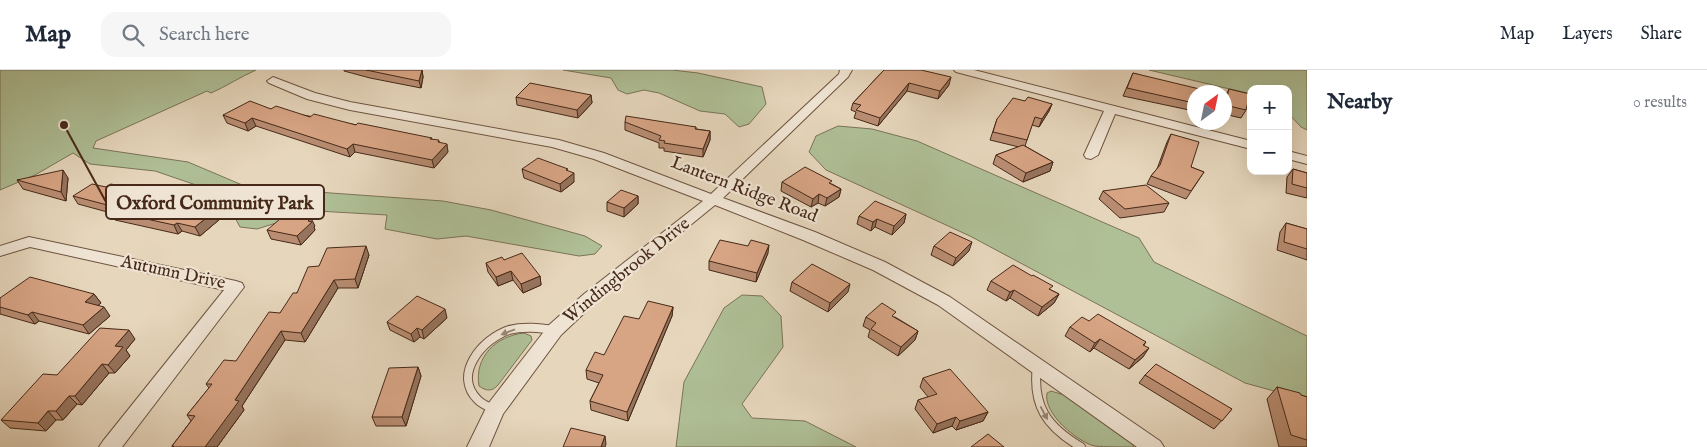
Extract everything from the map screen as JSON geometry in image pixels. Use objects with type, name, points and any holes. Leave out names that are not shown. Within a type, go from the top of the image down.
[{"type":"street","name":"Windingbrook Drive","points":[[478,447],[495,410],[555,330],[590,298],[714,200],[844,75],[846,70]]},
{"type":"street","points":[[960,70],[1247,144]]},
{"type":"street","name":"Lantern Ridge Road","points":[[272,82],[311,96],[350,106],[554,143],[599,156],[879,266],[944,301],[1154,447]]},
{"type":"street","points":[[1090,155],[1111,109]]},
{"type":"street","points":[[1292,156],[1307,160]]},
{"type":"street","name":"Autumn Drive","points":[[0,251],[29,242],[236,287],[110,447]]},
{"type":"lane","points":[[495,410],[478,400],[470,387],[468,372],[474,356],[486,342],[507,330],[527,326],[555,330]]},
{"type":"lane","points":[[1037,366],[1035,393],[1044,417],[1069,440],[1081,447]]},
{"type":"green space","points":[[0,70],[256,70],[211,93],[207,91],[96,141],[93,148],[188,162],[247,187],[443,201],[491,210],[585,236],[602,246],[595,254],[579,256],[466,236],[437,239],[385,229],[387,215],[300,210],[276,223],[257,229],[240,227],[233,214],[235,204],[202,187],[155,171],[90,164],[73,153],[35,175],[0,190]]},
{"type":"green space","points":[[563,70],[672,70],[698,73],[762,87],[766,104],[749,124],[739,127],[725,114],[700,111],[659,93],[644,90],[627,94],[618,90],[611,78]]},
{"type":"green space","points":[[1149,70],[1307,70],[1307,130],[1301,127],[1292,117],[1292,85],[1247,85],[1247,93],[1232,90],[1232,85],[1213,85]]},
{"type":"green space","points":[[838,126],[872,129],[917,141],[1139,238],[1154,262],[1307,336],[1307,400],[1245,383],[970,236],[826,170],[809,152],[816,136]]},
{"type":"green space","points":[[742,295],[762,296],[781,316],[783,347],[742,404],[752,418],[805,421],[856,447],[676,447],[684,382],[724,308]]},
{"type":"green space","points":[[524,333],[531,336],[532,340],[498,385],[489,390],[479,386],[480,366],[489,350],[504,338]]},
{"type":"green space","points":[[1051,391],[1064,395],[1129,440],[1134,447],[1094,446],[1079,439],[1063,426],[1050,409],[1047,393]]},
{"type":"building","points":[[366,70],[422,70],[419,81]]},
{"type":"building","points":[[884,70],[921,70],[951,77],[940,91],[909,83],[880,118],[856,110],[861,105],[853,103]]},
{"type":"building","points":[[1133,73],[1187,86],[1187,101],[1127,88]]},
{"type":"building","points":[[530,83],[591,95],[577,110],[516,97]]},
{"type":"building","points":[[1232,90],[1247,93],[1246,110],[1232,107]]},
{"type":"building","points":[[1028,97],[1052,104],[1042,119],[1035,117],[1027,140],[993,132],[997,119],[1013,98],[1025,101]]},
{"type":"building","points":[[250,101],[271,109],[276,106],[310,117],[314,114],[356,125],[358,123],[432,138],[430,139],[439,140],[438,142],[447,144],[432,160],[353,144],[347,149],[252,118],[245,123],[223,115]]},
{"type":"building","points":[[626,116],[710,131],[703,149],[664,143],[665,141],[659,140],[661,136],[625,122]]},
{"type":"building","points":[[1171,134],[1199,142],[1191,167],[1204,172],[1191,191],[1151,176],[1160,165]]},
{"type":"building","points":[[1023,145],[1053,162],[1026,173],[996,155]]},
{"type":"building","points":[[538,158],[574,173],[560,184],[522,169]]},
{"type":"building","points":[[805,167],[832,181],[829,183],[841,189],[827,198],[819,194],[813,199],[782,182]]},
{"type":"building","points":[[1293,169],[1307,173],[1307,188],[1292,184]]},
{"type":"building","points":[[63,170],[61,192],[17,180]]},
{"type":"building","points":[[92,184],[106,187],[111,184],[170,198],[167,200],[216,210],[195,227],[177,223],[174,225],[110,211],[115,207],[73,196]]},
{"type":"building","points":[[1146,185],[1169,203],[1125,209],[1103,191]]},
{"type":"building","points":[[621,190],[638,196],[624,208],[607,202]]},
{"type":"building","points":[[875,201],[906,214],[894,226],[877,219],[873,222],[859,216]]},
{"type":"building","points":[[287,213],[311,218],[308,221],[312,222],[297,236],[267,230]]},
{"type":"building","points":[[1286,223],[1307,229],[1307,249],[1284,242]]},
{"type":"building","points":[[950,232],[972,242],[956,258],[934,246]]},
{"type":"building","points":[[720,240],[748,246],[751,240],[769,245],[757,273],[709,261]]},
{"type":"building","points":[[366,246],[355,279],[334,280],[301,333],[281,331],[235,400],[239,401],[205,447],[173,447],[195,416],[187,415],[212,384],[206,384],[224,360],[236,361],[269,312],[280,313],[293,293],[297,293],[308,267],[319,266],[327,248]]},
{"type":"building","points":[[522,253],[540,276],[521,284],[511,271],[496,277],[486,263],[502,257],[504,260]]},
{"type":"building","points":[[812,264],[850,284],[830,303],[792,282]]},
{"type":"building","points":[[1013,265],[1053,286],[1049,289],[1059,294],[1042,307],[1014,290],[1010,292],[991,281]]},
{"type":"building","points":[[30,277],[94,294],[85,302],[104,307],[83,325],[32,312],[28,315],[0,307],[0,298]]},
{"type":"building","points":[[417,296],[445,309],[422,330],[417,328],[411,334],[387,322]]},
{"type":"building","points":[[648,301],[673,307],[627,412],[590,401],[603,375],[586,370],[595,352],[604,355],[624,316],[639,319]]},
{"type":"building","points":[[882,303],[896,312],[892,316],[918,331],[901,347],[871,329],[876,323],[866,317]]},
{"type":"building","points":[[1098,314],[1146,342],[1143,345],[1149,348],[1135,360],[1100,339],[1095,343],[1070,327],[1082,317],[1089,321]]},
{"type":"building","points":[[100,328],[129,330],[115,346],[123,347],[108,365],[102,364],[75,396],[69,396],[56,411],[48,411],[38,423],[1,420],[43,374],[57,375]]},
{"type":"building","points":[[1156,364],[1232,409],[1222,421],[1145,375]]},
{"type":"building","points":[[418,367],[402,417],[372,417],[389,368]]},
{"type":"building","points":[[950,369],[988,412],[960,421],[956,417],[937,424],[918,400],[937,394],[923,378]]},
{"type":"building","points":[[1277,387],[1300,393],[1307,397],[1307,440],[1291,435]]},
{"type":"building","points":[[571,428],[605,436],[601,447],[563,447]]},
{"type":"building","points":[[988,434],[1004,447],[971,447]]},
{"type":"place","name":"Oxford Community Park","points":[[64,125]]}]
